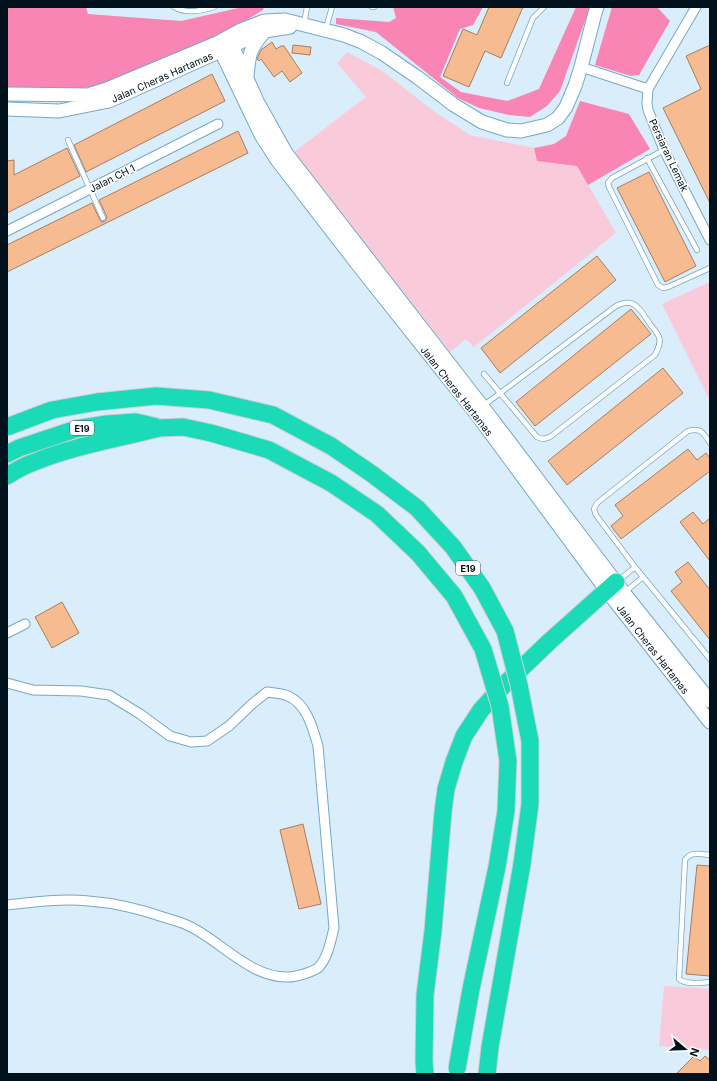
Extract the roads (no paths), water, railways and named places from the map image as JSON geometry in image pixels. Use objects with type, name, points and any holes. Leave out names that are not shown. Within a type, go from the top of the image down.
[{"type":"highway","name":"E19","points":[[7,427],[52,410],[97,402],[156,396],[209,400],[273,415],[331,446],[372,474],[417,508],[453,547],[482,588],[505,631],[519,685],[530,741],[530,804],[522,864],[490,1047],[487,1074]]},
{"type":"highway","name":"E19","points":[[7,454],[19,448],[76,429],[107,424],[136,422],[160,428],[183,427],[211,433],[269,450],[331,483],[377,514],[418,553],[454,596],[483,649],[500,706],[508,761],[506,811],[497,867],[471,989],[457,1074]]},
{"type":"highway","points":[[7,476],[31,463],[71,450],[110,439],[160,428]]},
{"type":"highway","points":[[425,1074],[425,995],[433,932],[445,796],[454,762],[464,736],[481,710],[505,684],[550,641],[616,592]]},
{"type":"street","points":[[224,44],[264,21],[285,20],[344,35],[362,42],[382,53],[417,76],[454,105],[482,122],[507,130],[521,131],[547,125],[558,118],[566,107],[581,67],[594,13],[597,7]]},
{"type":"street","name":"Persiaran Lemak","points":[[696,7],[648,89],[647,103],[648,110],[664,150],[710,240]]},
{"type":"street","points":[[224,44],[264,31],[304,25]]},
{"type":"street","points":[[247,79],[249,57],[254,44],[264,31]]},
{"type":"street","name":"Jalan Cheras Hartamas","points":[[224,44],[247,79],[253,106]]},
{"type":"street","name":"Jalan Cheras Hartamas","points":[[7,94],[88,95],[107,90],[224,44]]},
{"type":"street","name":"Jalan Cheras Hartamas","points":[[224,44],[253,106],[366,266],[478,409],[616,592],[710,722]]},
{"type":"street","name":"Jalan Cheras Hartamas","points":[[7,109],[59,111],[109,101],[224,44]]},
{"type":"street","points":[[581,67],[648,89]]},
{"type":"street","name":"Jalan CH 1","points":[[7,231],[218,124]]},
{"type":"street","name":"Jalan Cheras Hartamas","points":[[616,592],[710,701]]},
{"type":"street","points":[[7,633],[25,624]]},
{"type":"street","points":[[7,683],[33,690],[81,691],[109,695],[140,714],[170,736],[191,742],[208,741],[229,726],[267,692],[288,696],[300,705],[311,723],[318,746],[334,928],[327,954],[318,968],[304,974],[288,977],[274,976],[259,971],[189,926],[154,914],[122,906],[88,901],[64,900],[7,905]]},
{"type":"lane","points":[[174,7],[188,12],[200,11],[214,7]]},
{"type":"lane","points":[[304,25],[307,7]]},
{"type":"lane","points":[[326,30],[332,7]]},
{"type":"lane","points":[[507,83],[533,18],[544,7]]},
{"type":"lane","points":[[68,140],[104,218]]},
{"type":"lane","points":[[664,150],[612,178],[608,183],[609,187],[658,285],[663,288],[668,288],[710,268]]},
{"type":"lane","points":[[647,158],[697,250]]},
{"type":"lane","points":[[478,409],[499,394],[622,303],[630,302],[636,305],[659,336],[659,347],[655,355],[550,437],[543,439],[537,437],[499,394],[484,374]]},
{"type":"lane","points":[[710,442],[704,433],[696,429],[688,431],[597,503],[594,509],[596,515],[635,567],[710,659]]},
{"type":"lane","points":[[616,592],[635,567]]},
{"type":"lane","points":[[616,592],[643,577]]},
{"type":"lane","points":[[710,855],[693,853],[685,860],[679,979],[687,982],[710,982]]}]
